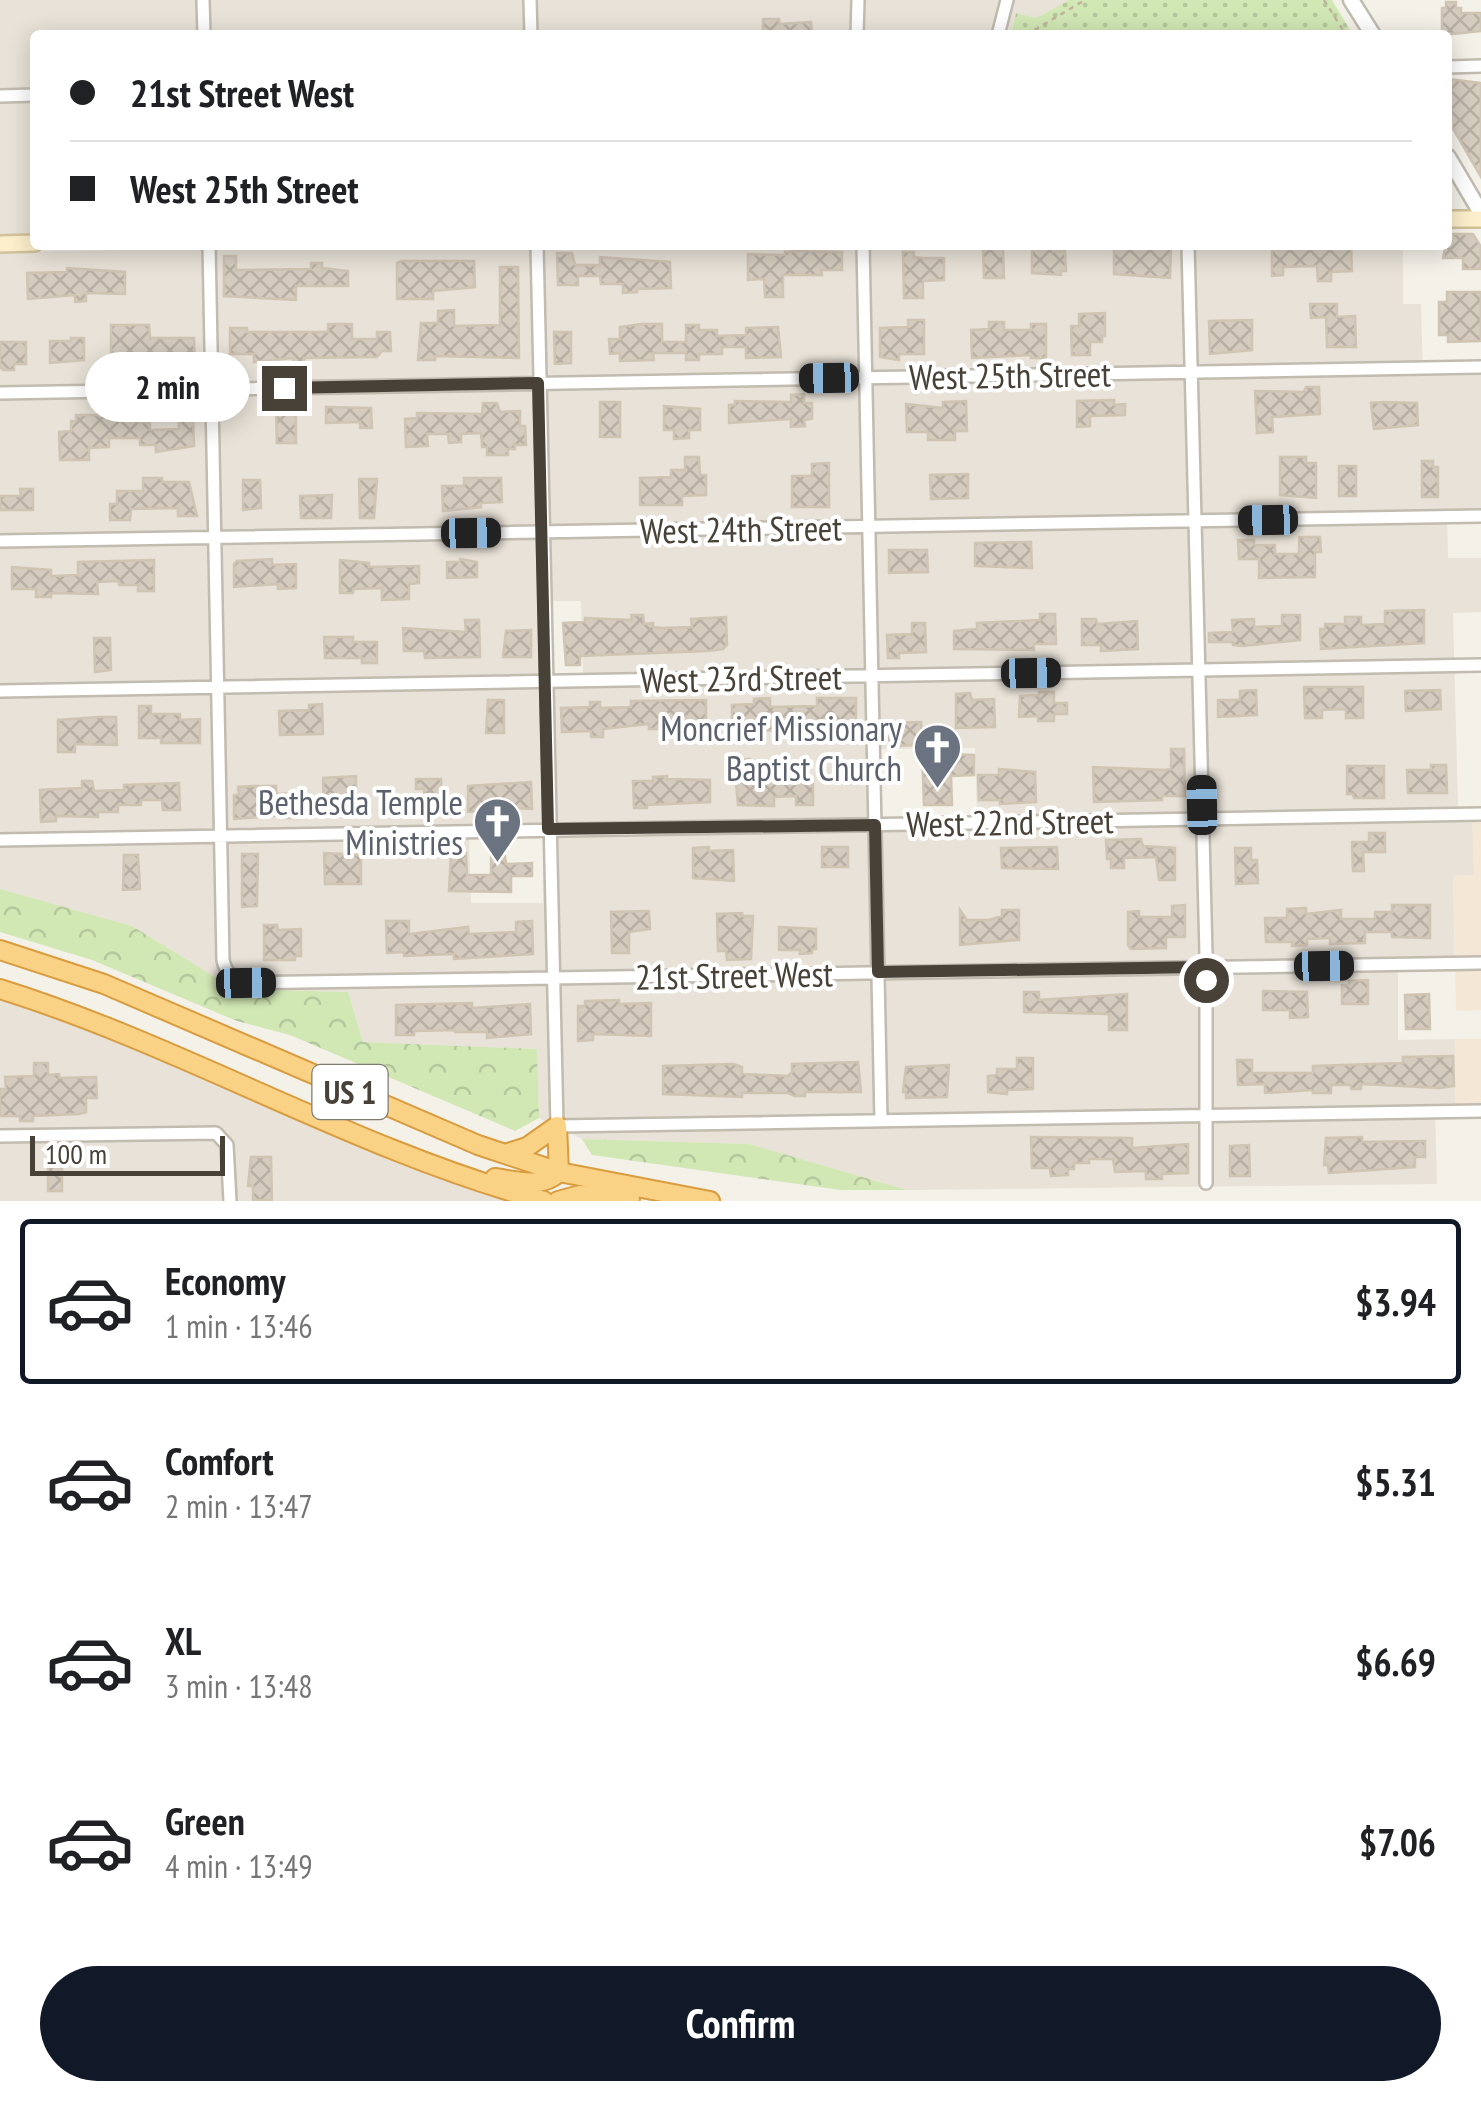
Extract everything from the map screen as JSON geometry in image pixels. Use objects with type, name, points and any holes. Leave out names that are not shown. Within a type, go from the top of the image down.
[{"type":"highway","name":"US 1","points":[[0,950],[104,984],[394,1111],[504,1154],[559,1172],[710,1201]]},
{"type":"highway","name":"US 1","points":[[0,989],[131,1036],[450,1173],[544,1201]]},
{"type":"highway","points":[[504,1154],[527,1147],[557,1126]]},
{"type":"highway","points":[[450,1173],[535,1183],[554,1178],[559,1172],[557,1126]]},
{"type":"highway","points":[[558,1201],[580,1195],[680,1201]]},
{"type":"main road","points":[[1452,220],[1481,216]]},
{"type":"main road","points":[[0,244],[30,243]]},
{"type":"street","points":[[203,0],[204,30]]},
{"type":"street","points":[[530,0],[531,30]]},
{"type":"street","points":[[857,30],[858,0]]},
{"type":"street","points":[[999,30],[1007,0]]},
{"type":"street","points":[[1351,0],[1370,30]]},
{"type":"street","points":[[1452,67],[1481,66]]},
{"type":"street","points":[[0,96],[30,95]]},
{"type":"street","points":[[1452,164],[1481,216]]},
{"type":"street","points":[[209,250],[220,836]]},
{"type":"street","points":[[536,250],[557,1126],[1481,1111]]},
{"type":"street","points":[[863,250],[882,1121]]},
{"type":"street","points":[[1188,250],[1206,967],[1206,1183]]},
{"type":"street","name":"West 25th Street","points":[[0,393],[1481,367]]},
{"type":"street","name":"West 24th Street","points":[[0,542],[1481,516]]},
{"type":"street","name":"West 23rd Street","points":[[0,691],[1481,666]]},
{"type":"street","name":"West 22nd Street","points":[[0,840],[1481,814]]},
{"type":"street","name":"21st Street West","points":[[220,836],[222,960],[229,975],[246,983],[1481,963]]},
{"type":"street","points":[[0,1136],[208,1132],[222,1137],[229,1154],[230,1201]]},
{"type":"path","points":[[1034,30],[1085,0]]},
{"type":"path","points":[[1324,0],[1343,30]]},
{"type":"shaded area","points":[[0,0],[1069,0],[1036,18],[1016,13],[1012,30],[30,30],[30,234],[0,235]]},
{"type":"shaded area","points":[[1403,250],[1403,304],[1421,304],[1423,376],[1481,375],[1481,509],[1447,511],[1448,558],[1481,558],[1481,612],[1453,613],[1458,807],[1472,808],[1474,875],[1453,876],[1455,971],[1398,972],[1398,1040],[1455,1039],[1455,1106],[1435,1107],[1437,1184],[907,1190],[749,1144],[582,1139],[539,1118],[537,1049],[363,1042],[348,992],[235,989],[132,926],[0,889],[0,252]],"holes":[[[549,601],[581,601],[583,673],[552,673]],[[975,748],[977,817],[882,817],[881,749]],[[543,837],[543,903],[471,903],[469,838]]]},
{"type":"shaded area","points":[[1481,807],[1481,1010],[1456,1011],[1453,876],[1474,875],[1472,808]]},
{"type":"shaded area","points":[[0,1000],[55,1016],[122,1043],[378,1154],[481,1192],[517,1201],[0,1201]]},
{"type":"shaded area","points":[[1455,1039],[1481,1039],[1481,1106],[1455,1106]]},
{"type":"green space","points":[[1069,0],[1332,0],[1350,30],[1012,30],[1016,13],[1036,18]]},
{"type":"green space","points":[[0,889],[132,926],[235,989],[348,992],[363,1042],[537,1049],[539,1118],[515,1131],[290,1035],[237,1021],[92,960],[0,932]]},
{"type":"green space","points":[[582,1139],[749,1144],[907,1190],[841,1190],[592,1155]]},
{"type":"building","points":[[1446,2],[1456,2],[1461,13],[1481,13],[1481,31],[1452,34],[1452,30],[1442,30],[1442,8],[1446,8]]},
{"type":"building","points":[[763,19],[779,19],[779,24],[811,22],[812,30],[763,30]]},
{"type":"building","points":[[1452,79],[1481,83],[1481,177],[1452,127]]},
{"type":"building","points":[[1452,234],[1473,234],[1481,247],[1481,269],[1463,269],[1463,258],[1443,258],[1445,250],[1452,250]]},
{"type":"building","points":[[983,250],[1003,250],[1004,278],[984,278]]},
{"type":"building","points":[[1032,250],[1065,251],[1066,271],[1061,271],[1061,275],[1032,273]]},
{"type":"building","points":[[1114,250],[1171,250],[1170,278],[1114,274]]},
{"type":"building","points":[[1272,250],[1351,250],[1352,271],[1331,272],[1331,281],[1318,281],[1317,266],[1283,267],[1283,275],[1272,276]]},
{"type":"building","points":[[795,251],[842,252],[842,270],[821,270],[822,275],[783,275],[783,297],[765,297],[764,279],[748,280],[748,254],[785,255]]},
{"type":"building","points":[[903,252],[914,252],[914,257],[944,258],[944,280],[923,281],[923,298],[904,298]]},
{"type":"building","points":[[557,253],[572,253],[575,265],[600,265],[600,257],[670,262],[671,288],[623,293],[623,284],[601,284],[600,276],[578,276],[578,285],[558,285]]},
{"type":"building","points":[[224,256],[236,256],[236,270],[311,269],[311,263],[322,263],[322,268],[348,271],[348,286],[296,286],[296,300],[224,296]]},
{"type":"building","points":[[474,261],[475,287],[433,291],[433,299],[397,299],[397,263]]},
{"type":"building","points":[[500,267],[518,267],[519,358],[435,356],[435,360],[418,360],[421,323],[438,323],[438,311],[454,310],[454,326],[500,325]]},
{"type":"building","points":[[67,268],[125,272],[125,294],[86,293],[86,301],[75,302],[75,295],[28,299],[27,273],[67,272]]},
{"type":"building","points":[[1447,292],[1481,292],[1481,341],[1448,342],[1448,335],[1439,335],[1439,302],[1447,302]]},
{"type":"building","points":[[1310,304],[1337,304],[1337,317],[1355,316],[1356,347],[1327,347],[1326,317],[1311,318]]},
{"type":"building","points":[[1105,313],[1102,342],[1090,342],[1090,355],[1072,355],[1071,326],[1079,326],[1079,314]]},
{"type":"building","points":[[908,320],[924,320],[924,354],[899,354],[899,360],[880,357],[880,328],[908,327]]},
{"type":"building","points":[[1252,320],[1252,350],[1210,354],[1209,321]]},
{"type":"building","points":[[989,322],[1004,322],[1004,330],[1031,330],[1031,324],[1046,324],[1046,358],[972,358],[971,330],[989,329]]},
{"type":"building","points":[[328,324],[352,324],[352,339],[377,339],[377,332],[390,332],[391,351],[382,351],[377,357],[304,358],[304,362],[293,363],[293,358],[254,362],[254,354],[230,354],[230,328],[247,328],[247,332],[328,332]]},
{"type":"building","points":[[662,324],[662,342],[686,342],[686,325],[717,330],[717,336],[746,335],[746,328],[778,327],[781,357],[746,358],[746,347],[722,347],[722,354],[699,354],[699,360],[686,360],[686,353],[653,353],[654,360],[620,361],[620,353],[610,354],[609,339],[620,339],[620,327]]},
{"type":"building","points":[[111,325],[149,325],[150,338],[194,338],[195,368],[153,365],[153,359],[111,358]]},
{"type":"building","points":[[554,332],[571,332],[571,363],[555,364]]},
{"type":"building","points":[[84,338],[84,360],[50,363],[50,341]]},
{"type":"building","points":[[0,342],[26,342],[26,364],[14,364],[14,370],[3,370]]},
{"type":"building","points":[[1306,387],[1319,387],[1320,414],[1272,417],[1273,432],[1257,433],[1255,391],[1304,392]]},
{"type":"building","points":[[804,394],[804,403],[812,403],[812,419],[804,420],[805,426],[791,427],[791,419],[729,423],[729,405],[735,405],[735,401],[791,402],[791,395]]},
{"type":"building","points":[[1114,400],[1114,405],[1125,404],[1125,415],[1090,416],[1090,426],[1077,427],[1077,401]]},
{"type":"building","points":[[966,401],[967,431],[955,431],[955,440],[928,440],[928,432],[907,432],[906,404],[943,408],[943,402]]},
{"type":"building","points":[[600,402],[620,402],[620,437],[600,437]]},
{"type":"building","points":[[483,403],[497,403],[500,412],[520,411],[526,445],[515,445],[515,449],[508,449],[508,455],[487,455],[481,433],[461,434],[461,442],[449,443],[448,434],[427,434],[428,446],[406,447],[405,419],[417,418],[417,413],[482,414]]},
{"type":"building","points":[[1371,403],[1417,403],[1418,425],[1374,429]]},
{"type":"building","points":[[664,406],[700,409],[700,430],[689,430],[689,438],[674,439],[674,430],[664,430]]},
{"type":"building","points":[[326,407],[371,408],[372,428],[360,428],[360,422],[326,423]]},
{"type":"building","points":[[193,410],[194,446],[156,452],[156,445],[140,445],[140,438],[109,438],[109,447],[89,448],[89,460],[60,460],[59,432],[71,431],[76,415],[109,415],[109,419],[150,423],[150,430],[179,429],[178,411]]},
{"type":"building","points":[[276,413],[296,413],[296,443],[277,443]]},
{"type":"building","points":[[685,457],[699,457],[700,475],[706,475],[706,495],[682,496],[682,505],[640,505],[640,478],[671,477],[671,470],[685,470]]},
{"type":"building","points":[[1280,457],[1306,457],[1306,463],[1316,463],[1316,498],[1280,495]]},
{"type":"building","points":[[1422,461],[1433,461],[1433,467],[1438,467],[1438,497],[1422,497]]},
{"type":"building","points":[[829,463],[829,507],[792,507],[792,476],[812,476],[812,464]]},
{"type":"building","points":[[1339,466],[1356,466],[1356,496],[1339,496]]},
{"type":"building","points":[[968,474],[968,498],[931,499],[930,475]]},
{"type":"building","points":[[143,478],[189,482],[197,516],[178,516],[178,508],[131,509],[130,520],[110,520],[110,504],[117,504],[117,491],[143,491]]},
{"type":"building","points":[[464,478],[501,478],[502,502],[443,511],[442,486],[464,486]]},
{"type":"building","points":[[359,479],[377,479],[374,518],[360,518]]},
{"type":"building","points":[[243,480],[260,480],[261,508],[243,510]]},
{"type":"building","points":[[20,489],[33,489],[33,510],[0,510],[0,496],[21,496]]},
{"type":"building","points":[[332,495],[331,518],[301,518],[300,496]]},
{"type":"building","points":[[1299,537],[1320,537],[1321,552],[1315,552],[1315,577],[1259,578],[1259,559],[1239,559],[1238,540],[1275,545],[1275,554],[1299,554]]},
{"type":"building","points":[[1031,542],[1032,568],[975,566],[975,543]]},
{"type":"building","points":[[889,550],[927,550],[928,572],[889,573]]},
{"type":"building","points":[[272,559],[272,565],[296,564],[296,588],[278,589],[278,584],[234,587],[237,561]]},
{"type":"building","points":[[154,560],[154,591],[138,591],[138,585],[119,585],[119,581],[97,582],[98,594],[51,593],[51,597],[36,597],[36,589],[12,589],[12,567],[51,570],[51,576],[78,575],[78,562]]},
{"type":"building","points":[[340,560],[369,563],[369,567],[419,566],[419,583],[409,584],[409,599],[382,600],[382,588],[340,593]]},
{"type":"building","points":[[447,562],[477,562],[477,577],[447,578]]},
{"type":"building","points":[[1424,610],[1424,643],[1321,649],[1320,629],[1325,629],[1325,624],[1345,624],[1345,617],[1361,617],[1361,625],[1385,624],[1385,611]]},
{"type":"building","points":[[1040,614],[1055,614],[1056,644],[1034,644],[1034,650],[954,649],[954,631],[977,629],[977,623],[1040,620]]},
{"type":"building","points":[[631,615],[643,615],[644,624],[663,628],[692,627],[691,619],[726,617],[727,645],[707,651],[580,656],[580,665],[566,665],[563,623],[585,622],[585,618],[632,620]]},
{"type":"building","points":[[1282,615],[1300,615],[1300,640],[1242,646],[1209,642],[1209,633],[1233,632],[1232,620],[1254,619],[1254,627],[1282,626]]},
{"type":"building","points":[[1082,619],[1096,619],[1097,624],[1137,621],[1138,649],[1101,651],[1101,645],[1082,645]]},
{"type":"building","points":[[465,620],[479,620],[480,657],[425,658],[424,651],[404,651],[403,628],[466,632]]},
{"type":"building","points":[[912,623],[925,623],[926,652],[899,653],[899,658],[888,658],[887,635],[912,634]]},
{"type":"building","points":[[531,630],[531,657],[503,657],[506,631]]},
{"type":"building","points":[[324,637],[377,642],[377,663],[362,663],[362,658],[325,658]]},
{"type":"building","points":[[94,638],[110,638],[111,670],[95,672]]},
{"type":"building","points":[[1304,687],[1363,687],[1363,718],[1346,718],[1346,709],[1322,710],[1322,718],[1305,718]]},
{"type":"building","points":[[1256,690],[1257,715],[1218,717],[1218,700],[1240,700],[1240,691]]},
{"type":"building","points":[[1440,690],[1441,709],[1406,711],[1405,691]]},
{"type":"building","points":[[1054,692],[1054,703],[1067,703],[1067,714],[1054,714],[1054,721],[1038,721],[1038,716],[1019,717],[1020,696]]},
{"type":"building","points":[[970,693],[972,700],[994,699],[995,727],[956,728],[956,694]]},
{"type":"building","points":[[770,698],[770,707],[817,706],[817,698],[856,698],[856,728],[842,728],[842,723],[814,724],[814,733],[776,736],[776,731],[732,728],[732,705],[754,704],[754,699]]},
{"type":"building","points":[[488,700],[504,700],[504,733],[486,733]]},
{"type":"building","points":[[706,700],[706,724],[685,725],[685,729],[649,729],[649,724],[603,729],[603,737],[591,737],[591,731],[562,732],[561,708],[590,707],[590,702],[600,702],[600,708],[631,707],[631,701]]},
{"type":"building","points":[[322,704],[323,734],[280,735],[279,711],[309,710],[309,705]]},
{"type":"building","points":[[139,706],[151,706],[151,714],[180,714],[180,720],[200,719],[200,743],[161,743],[161,738],[139,738]]},
{"type":"building","points":[[116,717],[117,745],[75,744],[75,752],[58,752],[58,720]]},
{"type":"building","points":[[921,722],[922,745],[889,746],[888,723]]},
{"type":"building","points":[[1171,749],[1184,749],[1185,796],[1094,802],[1093,767],[1171,769]]},
{"type":"building","name":"Moncrief Missionary Baptist Church","points":[[922,753],[974,755],[974,775],[951,776],[952,805],[924,805]]},
{"type":"building","points":[[734,759],[750,759],[751,773],[787,770],[788,780],[813,781],[813,805],[796,805],[796,796],[774,797],[774,806],[738,805]]},
{"type":"building","points":[[1431,765],[1446,765],[1447,793],[1408,793],[1407,770],[1431,770]]},
{"type":"building","points":[[1347,766],[1384,766],[1384,798],[1354,798],[1347,794]]},
{"type":"building","points":[[999,769],[1035,772],[1036,802],[1000,804],[1000,800],[979,800],[978,775],[999,775]]},
{"type":"building","points":[[356,776],[356,804],[324,809],[323,778]]},
{"type":"building","points":[[667,776],[710,780],[710,802],[634,808],[633,781]]},
{"type":"building","points":[[416,779],[441,779],[442,813],[425,814],[424,789],[416,789]]},
{"type":"building","points":[[82,781],[92,781],[94,791],[124,790],[124,785],[179,783],[180,810],[163,810],[162,800],[141,800],[141,805],[118,805],[118,812],[98,812],[98,817],[56,816],[56,821],[41,822],[40,790],[82,788]]},
{"type":"building","points":[[531,782],[532,809],[485,806],[485,811],[468,812],[468,786]]},
{"type":"building","points":[[276,786],[276,794],[301,793],[302,818],[284,815],[234,819],[238,787]]},
{"type":"building","points":[[1369,833],[1385,833],[1385,852],[1363,852],[1364,871],[1353,871],[1352,842],[1369,842]]},
{"type":"building","points":[[1141,839],[1143,846],[1175,848],[1175,880],[1159,880],[1156,857],[1124,858],[1124,868],[1111,868],[1106,840]]},
{"type":"building","points":[[709,847],[709,851],[733,850],[734,881],[693,878],[693,848]]},
{"type":"building","points":[[822,847],[848,847],[848,867],[822,867]]},
{"type":"building","points":[[1057,847],[1058,869],[1002,868],[1001,848]]},
{"type":"building","points":[[1235,848],[1251,848],[1251,860],[1257,860],[1258,883],[1236,884]]},
{"type":"building","points":[[491,849],[504,849],[506,864],[532,863],[532,876],[511,876],[511,892],[449,891],[451,854],[466,853],[467,875],[491,875]]},
{"type":"building","points":[[324,853],[361,855],[361,884],[325,884]]},
{"type":"building","points":[[242,854],[258,854],[257,906],[242,907]]},
{"type":"building","points":[[124,855],[138,855],[140,889],[123,890]]},
{"type":"building","points":[[1185,905],[1185,937],[1166,937],[1166,948],[1131,949],[1128,912],[1139,911],[1139,917],[1172,917],[1172,906]]},
{"type":"building","points":[[1392,905],[1430,905],[1430,938],[1365,932],[1365,943],[1330,944],[1330,938],[1307,939],[1307,945],[1292,946],[1292,942],[1266,942],[1265,918],[1287,918],[1287,909],[1306,908],[1306,914],[1341,910],[1341,919],[1375,919],[1375,912],[1392,912]]},
{"type":"building","points":[[960,910],[967,920],[989,920],[1002,916],[1002,910],[1019,910],[1019,940],[960,945]]},
{"type":"building","points":[[649,911],[650,929],[629,932],[629,953],[612,953],[611,912]]},
{"type":"building","points":[[717,914],[753,916],[751,959],[727,960],[726,951],[718,951]]},
{"type":"building","points":[[386,921],[409,921],[409,934],[468,927],[469,934],[516,932],[516,922],[532,921],[533,954],[454,959],[454,954],[387,953]]},
{"type":"building","points":[[264,925],[277,925],[278,930],[301,929],[301,956],[295,956],[295,960],[264,960]]},
{"type":"building","points":[[779,927],[816,929],[816,949],[800,954],[800,950],[779,950]]},
{"type":"building","points":[[1368,980],[1368,1004],[1342,1004],[1342,985]]},
{"type":"building","points":[[1263,991],[1307,992],[1308,1017],[1290,1018],[1290,1010],[1263,1010]]},
{"type":"building","points":[[1024,992],[1039,992],[1039,1000],[1127,994],[1127,1030],[1109,1030],[1109,1014],[1024,1012]]},
{"type":"building","points":[[1429,994],[1430,1029],[1406,1029],[1405,995]]},
{"type":"building","points":[[619,1000],[619,1004],[651,1003],[651,1036],[593,1034],[593,1040],[578,1041],[578,1006],[585,1006],[585,1001]]},
{"type":"building","points":[[472,1003],[472,1008],[530,1004],[531,1034],[487,1038],[487,1032],[455,1030],[396,1035],[396,1005]]},
{"type":"building","points":[[1453,1056],[1454,1086],[1440,1088],[1361,1084],[1361,1089],[1331,1085],[1331,1093],[1265,1093],[1265,1084],[1238,1085],[1237,1060],[1252,1060],[1252,1073],[1313,1073],[1313,1066],[1403,1063],[1403,1057]]},
{"type":"building","points":[[1017,1058],[1033,1058],[1033,1089],[1007,1090],[1007,1094],[988,1092],[988,1076],[997,1075],[997,1069],[1017,1069]]},
{"type":"building","points":[[858,1062],[861,1092],[805,1092],[805,1096],[742,1093],[742,1097],[663,1094],[663,1066],[734,1064],[742,1067],[742,1074],[788,1076],[792,1064]]},
{"type":"building","points":[[34,1063],[48,1063],[48,1075],[59,1074],[59,1078],[96,1077],[97,1098],[86,1098],[86,1112],[79,1114],[33,1116],[33,1121],[0,1116],[0,1089],[6,1089],[5,1077],[34,1076]]},
{"type":"building","points":[[949,1065],[947,1097],[906,1098],[906,1067]]},
{"type":"building","points":[[1031,1137],[1132,1138],[1132,1148],[1188,1144],[1188,1173],[1146,1179],[1146,1171],[1115,1172],[1113,1159],[1089,1159],[1089,1163],[1074,1163],[1068,1175],[1051,1176],[1050,1168],[1032,1168]]},
{"type":"building","points":[[1362,1137],[1362,1142],[1425,1141],[1425,1157],[1415,1157],[1415,1167],[1329,1173],[1328,1165],[1324,1165],[1326,1138]]},
{"type":"building","points":[[1249,1145],[1250,1176],[1230,1176],[1230,1146]]},
{"type":"building","points":[[48,1154],[62,1154],[62,1191],[48,1191]]},
{"type":"building","points":[[251,1157],[271,1157],[272,1200],[253,1200],[253,1186],[248,1186]]},
{"type":"place","name":"Moncrief Missionary Baptist Church","points":[[937,790]]},
{"type":"place","name":"Bethesda Temple Ministries","points":[[498,864]]},
{"type":"route","points":[[284,388],[538,383],[548,829],[875,825],[878,972],[1206,967],[1206,980]]}]
